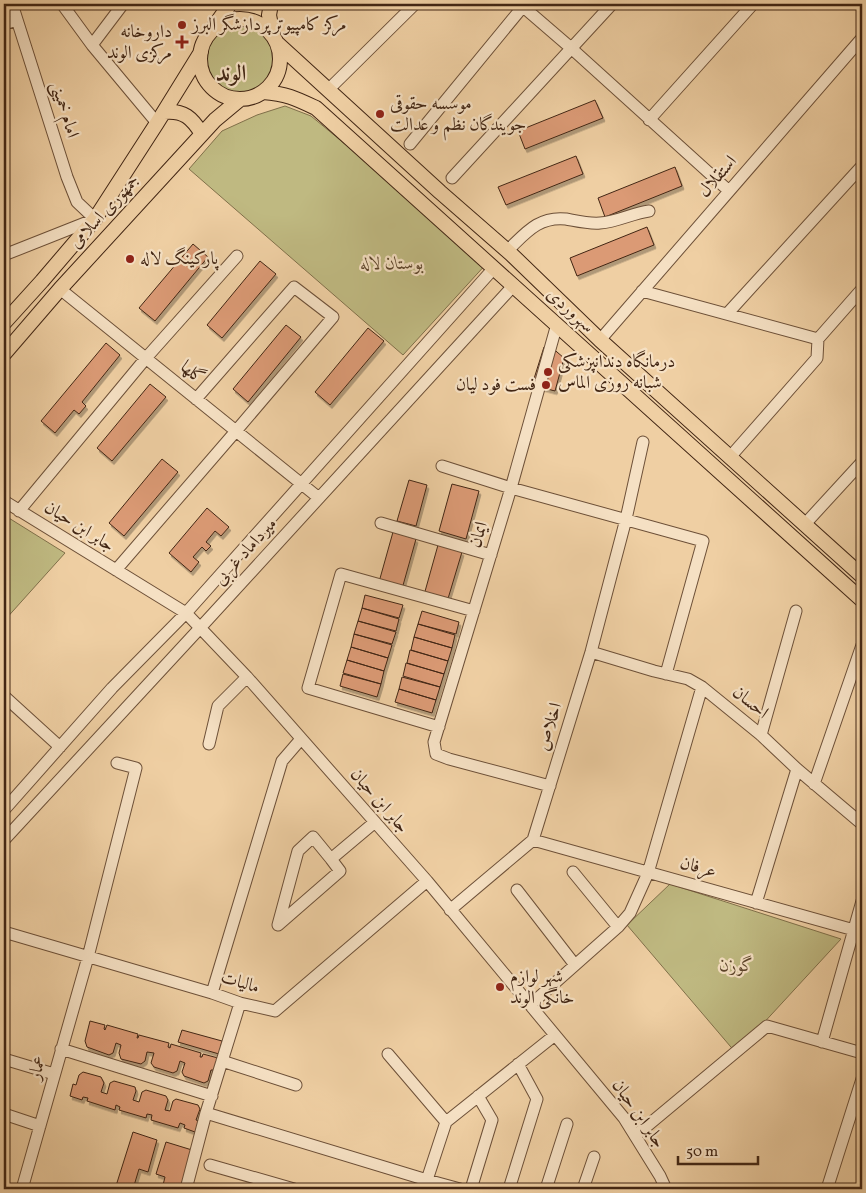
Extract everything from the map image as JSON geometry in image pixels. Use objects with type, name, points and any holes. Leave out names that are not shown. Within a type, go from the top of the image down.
[{"type":"main road","points":[[230,4],[203,44],[201,67],[205,78],[214,90],[225,97],[238,100],[252,98],[263,92],[272,84],[278,74],[281,60],[269,15],[271,4]]},
{"type":"main road","points":[[210,33],[222,23],[241,19],[254,21],[264,27],[275,40]]},
{"type":"main road","name":"سهروردی","points":[[275,40],[412,167],[507,251],[600,340],[862,576]]},
{"type":"main road","name":"جمهوری اسلامی","points":[[4,323],[95,219],[201,52]]},
{"type":"main road","name":"سهروردی","points":[[263,92],[283,94],[297,98],[316,108],[862,600]]},
{"type":"main road","name":"جمهوری اسلامی","points":[[4,354],[60,288],[215,120],[238,100]]},
{"type":"main road","points":[[160,117],[173,111],[183,113],[195,122],[202,134]]},
{"type":"main road","points":[[399,182],[412,167]]},
{"type":"street","name":"امام خمینی","points":[[12,4],[67,178],[77,202],[95,219]]},
{"type":"street","points":[[62,4],[92,45],[160,117]]},
{"type":"street","points":[[92,45],[123,4]]},
{"type":"street","points":[[328,90],[415,4]]},
{"type":"street","points":[[452,178],[612,4]]},
{"type":"street","points":[[649,120],[753,4]]},
{"type":"street","points":[[410,144],[523,5],[729,191]]},
{"type":"street","points":[[4,24],[17,20]]},
{"type":"street","name":"استقلال","points":[[600,340],[862,38]]},
{"type":"street","points":[[727,314],[862,166]]},
{"type":"street","points":[[507,251],[534,226],[544,221],[560,218],[598,223],[611,222],[649,211]]},
{"type":"street","points":[[4,255],[95,219]]},
{"type":"street","points":[[19,511],[146,358],[237,256]]},
{"type":"street","name":"میرداماد غربی","points":[[4,810],[112,688],[186,614],[494,268]]},
{"type":"street","name":"میرداماد غربی","points":[[4,840],[514,285]]},
{"type":"street","points":[[116,570],[333,317],[294,287],[196,399]]},
{"type":"street","name":"گلها","points":[[60,288],[319,498]]},
{"type":"street","points":[[730,457],[817,358],[818,339],[862,289]]},
{"type":"street","points":[[642,291],[818,339]]},
{"type":"street","name":"ایمان","points":[[550,786],[449,759],[436,754],[434,742],[491,556],[557,324]]},
{"type":"street","name":"اخلاص","points":[[533,840],[591,652],[626,519],[643,442]]},
{"type":"street","points":[[805,524],[862,462]]},
{"type":"street","points":[[442,466],[511,488],[703,541],[666,674]]},
{"type":"street","name":"جابر ابن حیان","points":[[4,501],[186,614],[200,628],[247,677],[375,822],[624,1118],[666,1189]]},
{"type":"street","points":[[381,523],[491,556]]},
{"type":"street","points":[[439,727],[308,688],[341,574],[474,611]]},
{"type":"street","points":[[761,735],[796,611]]},
{"type":"street","points":[[814,784],[862,645]]},
{"type":"street","name":"احسان","points":[[591,652],[688,679],[702,687],[761,735],[798,770],[862,824]]},
{"type":"street","points":[[208,744],[218,706],[247,677]]},
{"type":"street","points":[[530,1006],[618,927],[630,912],[648,872],[702,687]]},
{"type":"street","points":[[4,696],[60,747]]},
{"type":"street","points":[[212,993],[282,761],[301,739]]},
{"type":"street","name":"عمار","points":[[22,1189],[88,957],[136,768],[117,763]]},
{"type":"street","points":[[756,903],[798,770]]},
{"type":"street","points":[[331,858],[375,822]]},
{"type":"street","points":[[313,836],[331,858],[340,871],[278,925],[298,851],[313,836]]},
{"type":"street","points":[[450,910],[533,840]]},
{"type":"street","name":"عرفان","points":[[533,840],[854,930]]},
{"type":"street","points":[[572,872],[618,927]]},
{"type":"street","name":"مالیات","points":[[4,932],[275,1012],[426,881]]},
{"type":"street","points":[[517,890],[575,965]]},
{"type":"street","points":[[822,1042],[862,901]]},
{"type":"street","points":[[186,1189],[206,1112],[240,1003]]},
{"type":"street","points":[[635,1136],[768,1026],[862,1053]]},
{"type":"street","points":[[426,1185],[446,1122],[555,1035]]},
{"type":"street","points":[[62,1049],[212,1096]]},
{"type":"street","points":[[388,1054],[446,1122]]},
{"type":"street","points":[[4,1059],[54,1074]]},
{"type":"street","points":[[222,1061],[296,1085]]},
{"type":"street","points":[[509,1189],[537,1099],[518,1064]]},
{"type":"street","points":[[827,1189],[862,1079]]},
{"type":"street","points":[[471,1189],[492,1120],[478,1096]]},
{"type":"street","points":[[206,1112],[426,1185],[460,1189]]},
{"type":"street","points":[[4,1114],[40,1126]]},
{"type":"street","points":[[546,1189],[567,1124]]},
{"type":"street","points":[[583,1189],[594,1158]]},
{"type":"street","points":[[210,1165],[270,1186],[294,1189]]},
{"type":"green space","points":[[240,19],[255,22],[268,31],[277,44],[280,59],[277,74],[268,87],[255,96],[240,99],[225,96],[212,87],[203,74],[200,59],[203,44],[212,31],[225,22]]},
{"type":"green space","name":"بوستان لاله","points":[[285,106],[311,116],[488,262],[403,355],[189,169],[222,131],[257,115]]},
{"type":"green space","points":[[4,515],[65,553],[4,621]]},
{"type":"green space","name":"گوزن","points":[[670,884],[841,939],[736,1053],[627,925]]},
{"type":"building","points":[[595,100],[603,118],[525,149],[518,131]]},
{"type":"building","points":[[576,156],[583,174],[506,205],[498,187]]},
{"type":"building","points":[[675,167],[682,186],[605,217],[598,198]]},
{"type":"building","points":[[647,227],[654,245],[577,276],[570,258]]},
{"type":"building","points":[[193,244],[208,257],[155,321],[139,308]]},
{"type":"building","points":[[260,261],[276,274],[222,338],[207,325]]},
{"type":"building","points":[[286,325],[301,337],[248,402],[233,389]]},
{"type":"building","points":[[368,328],[384,341],[330,405],[315,392]]},
{"type":"building","points":[[106,343],[120,355],[82,402],[86,406],[79,414],[74,410],[55,433],[41,421]]},
{"type":"building","name":"درمانگاه دندان‍‍پزشکی شبانه روزی الماس","points":[[550,346],[564,358],[555,391],[532,385],[544,347]]},
{"type":"building","points":[[150,384],[166,397],[112,461],[97,448]]},
{"type":"building","points":[[162,459],[178,472],[124,536],[109,523]]},
{"type":"building","points":[[409,480],[427,485],[416,526],[397,521]]},
{"type":"building","points":[[452,484],[479,491],[466,539],[439,531]]},
{"type":"building","points":[[207,508],[229,527],[221,536],[215,531],[206,542],[211,546],[206,551],[202,547],[193,557],[199,562],[191,572],[169,553]]},
{"type":"building","points":[[393,532],[416,539],[402,589],[379,582]]},
{"type":"building","points":[[438,545],[462,552],[447,602],[424,595]]},
{"type":"building","points":[[365,595],[403,605],[399,618],[362,608]]},
{"type":"building","points":[[362,608],[399,619],[396,631],[358,621]]},
{"type":"building","points":[[422,611],[459,622],[456,634],[418,624]]},
{"type":"building","points":[[358,621],[396,632],[392,644],[354,634]]},
{"type":"building","points":[[418,624],[455,635],[452,648],[414,637]]},
{"type":"building","points":[[354,634],[392,645],[388,658],[351,647]]},
{"type":"building","points":[[414,637],[452,648],[448,661],[411,650]]},
{"type":"building","points":[[351,647],[388,658],[384,671],[347,660]]},
{"type":"building","points":[[410,650],[448,661],[444,674],[407,663]]},
{"type":"building","points":[[347,660],[384,671],[381,684],[343,673]]},
{"type":"building","points":[[406,663],[444,674],[440,687],[403,676]]},
{"type":"building","points":[[343,674],[381,684],[377,697],[340,686]]},
{"type":"building","points":[[402,677],[440,687],[436,700],[399,689]]},
{"type":"building","points":[[399,689],[436,700],[432,713],[395,702]]},
{"type":"building","points":[[90,1021],[105,1025],[105,1030],[107,1025],[138,1034],[137,1038],[139,1035],[169,1043],[168,1047],[170,1048],[171,1044],[201,1053],[200,1057],[203,1054],[218,1058],[214,1070],[211,1070],[208,1081],[204,1083],[184,1076],[182,1072],[185,1063],[180,1061],[177,1071],[173,1073],[154,1067],[151,1063],[154,1053],[147,1052],[145,1061],[141,1064],[121,1059],[119,1053],[121,1045],[116,1043],[113,1053],[109,1055],[87,1047],[85,1041]]},
{"type":"building","points":[[182,1030],[222,1041],[219,1054],[178,1042]]},
{"type":"building","points":[[83,1072],[101,1077],[104,1083],[101,1092],[107,1094],[110,1083],[114,1081],[135,1087],[136,1091],[133,1100],[139,1102],[142,1092],[146,1090],[166,1096],[168,1100],[165,1110],[170,1111],[173,1101],[176,1099],[198,1105],[200,1109],[196,1120],[199,1121],[195,1132],[184,1128],[185,1125],[180,1123],[178,1128],[151,1120],[152,1115],[147,1114],[146,1118],[119,1110],[120,1107],[116,1105],[115,1110],[87,1101],[88,1098],[83,1097],[82,1100],[70,1096],[73,1084],[76,1085],[79,1075]]},
{"type":"building","points":[[133,1132],[157,1140],[148,1172],[139,1169],[133,1189],[115,1189]]},
{"type":"building","points":[[166,1142],[192,1150],[180,1189],[162,1189],[165,1177],[156,1174]]},
{"type":"place","name":"مرکز کامپیوتر پردازشگر البرز","points":[[182,25]]},
{"type":"place","name":"داروخانه مرکزی الوند","points":[[182,42]]},
{"type":"place","name":"موسسه حقوقی جویندگان نظم و عدالت","points":[[380,114]]},
{"type":"place","name":"پارکینگ لاله","points":[[130,259]]},
{"type":"place","name":"درمانگاه دندان‍‍پزشکی شبانه روزی الماس","points":[[548,372]]},
{"type":"place","name":"فست فود لیان","points":[[546,385]]},
{"type":"place","name":"شهر لوازم خانگی الوند","points":[[500,987]]},
{"type":"district","name":"الوند","points":[[231,74]]}]
